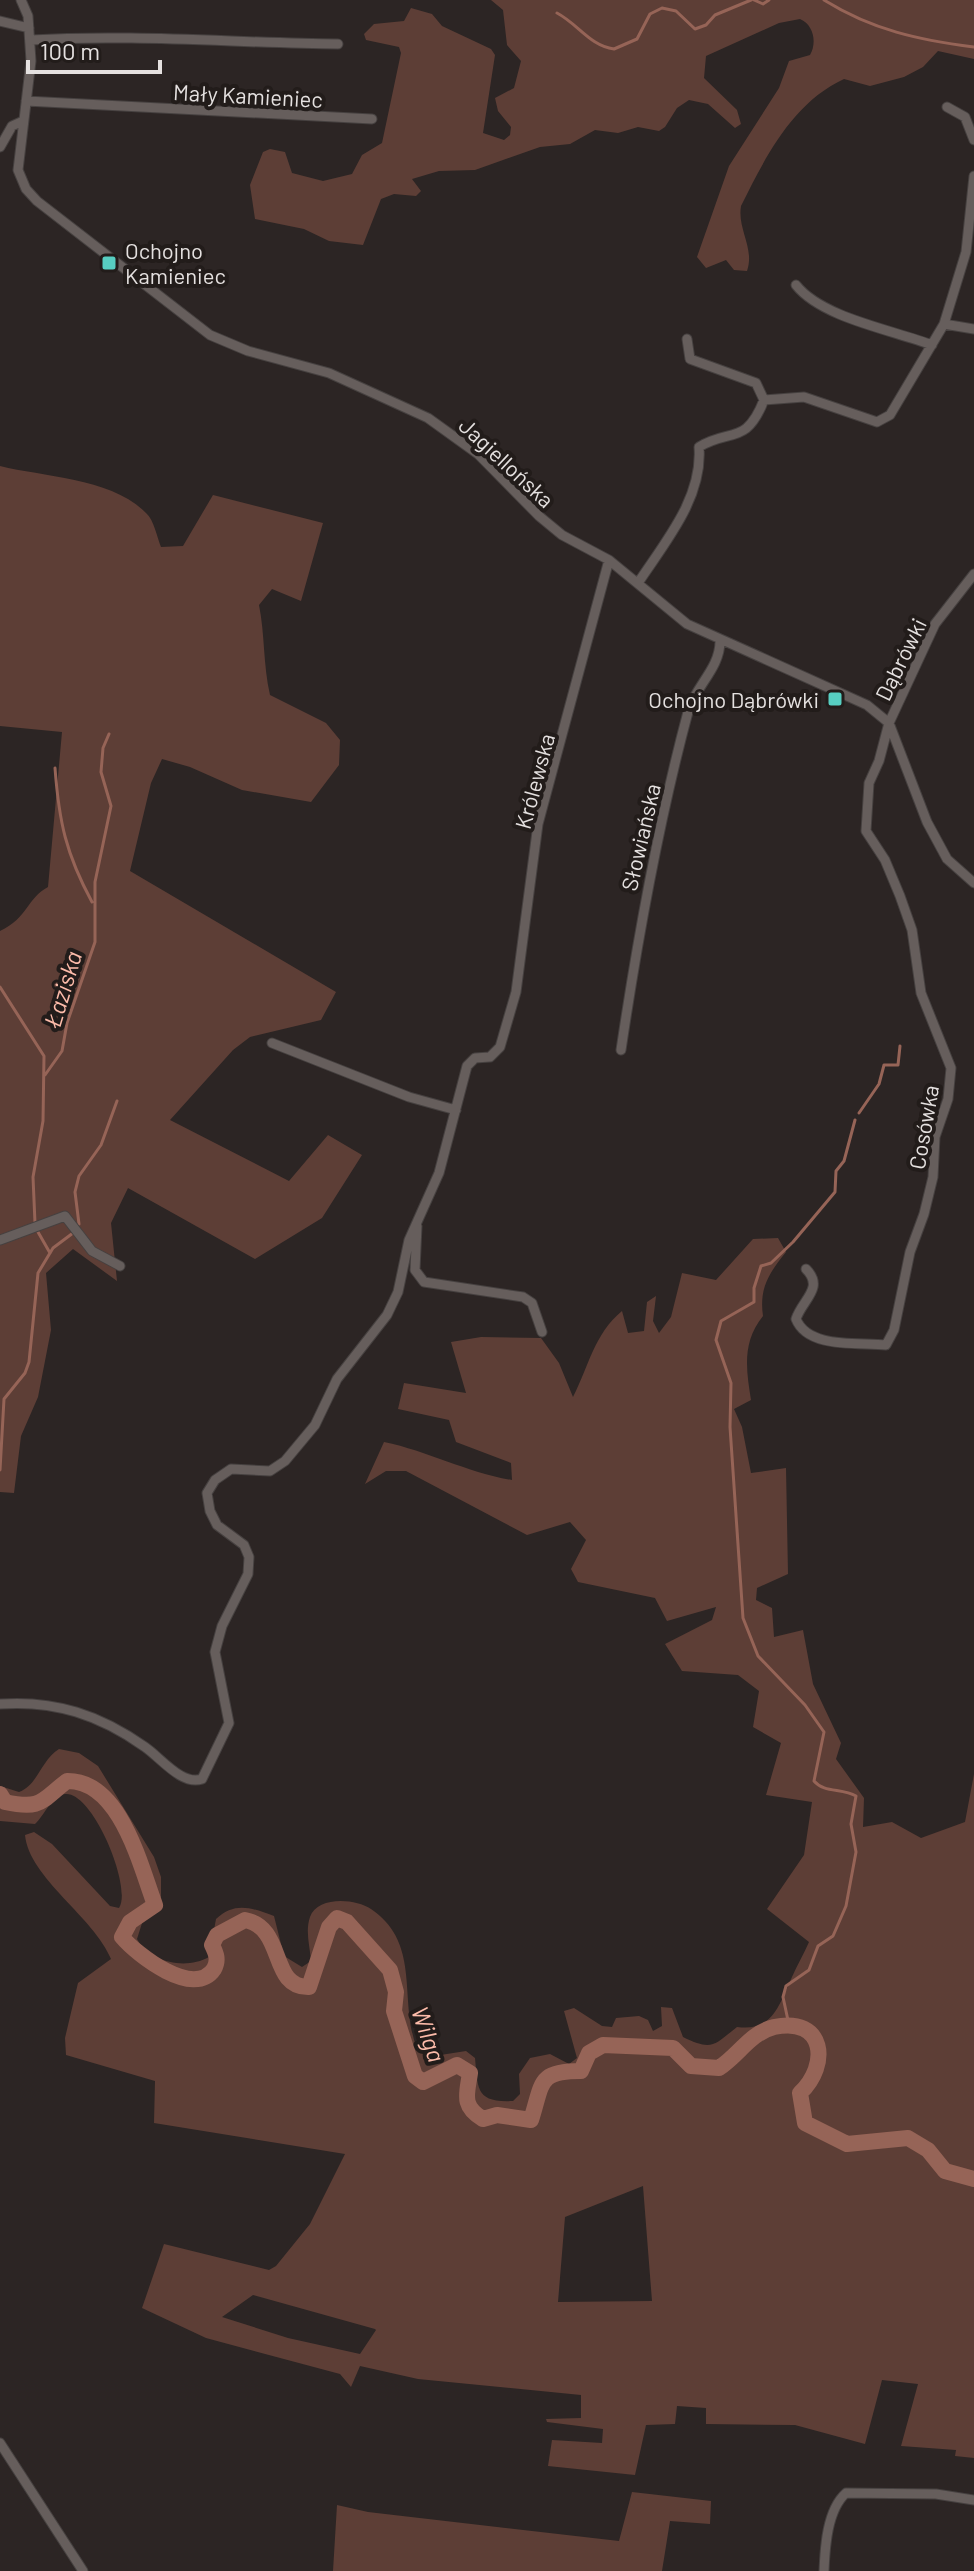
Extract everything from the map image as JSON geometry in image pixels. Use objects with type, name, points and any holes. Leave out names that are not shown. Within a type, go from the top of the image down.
[{"type":"street","name":"Jagiellońska","points":[[21,0],[31,40],[18,170],[32,195],[210,335],[248,351],[329,373],[428,418],[478,454],[562,535],[609,560],[667,610],[720,641],[867,705],[889,723]]},
{"type":"street","points":[[0,21],[29,28]]},
{"type":"street","points":[[31,40],[99,36],[200,42],[338,44]]},
{"type":"street","name":"Mały Kamieniec","points":[[26,101],[372,119]]},
{"type":"street","points":[[947,107],[965,117],[974,140]]},
{"type":"street","points":[[0,147],[12,126],[23,121]]},
{"type":"street","points":[[764,400],[804,397],[877,422],[890,415],[944,324],[966,252],[974,176]]},
{"type":"street","points":[[796,285],[807,298],[832,310],[932,345]]},
{"type":"street","points":[[944,324],[974,329]]},
{"type":"street","points":[[638,583],[687,507],[696,482],[699,447],[710,440],[740,435],[759,414],[764,400],[756,383],[690,359],[687,339]]},
{"type":"street","name":"Królewska","points":[[456,1110],[470,1060],[490,1057],[500,1047],[516,992],[538,824],[609,560]]},
{"type":"street","name":"Dąbrówki","points":[[889,723],[935,624],[974,574]]},
{"type":"street","name":"Słowiańska","points":[[621,1050],[650,863],[689,707],[720,656],[720,641]]},
{"type":"street","points":[[889,723],[927,822],[947,859],[974,883]]},
{"type":"street","name":"Cosówka","points":[[806,1269],[813,1276],[815,1286],[796,1319],[800,1330],[815,1339],[886,1345],[894,1330],[910,1252],[924,1214],[933,1177],[935,1137],[948,1099],[951,1068],[921,993],[912,930],[885,860],[866,831],[869,783],[879,761],[889,723]]},
{"type":"street","points":[[0,1704],[36,1702],[90,1716],[121,1731],[187,1779],[202,1779],[229,1723],[215,1652],[222,1626],[248,1574],[249,1557],[244,1545],[217,1525],[210,1511],[207,1493],[215,1480],[231,1469],[270,1471],[285,1461],[315,1425],[337,1379],[387,1315],[398,1292],[416,1222],[439,1173],[456,1110],[409,1097],[272,1043]]},
{"type":"street","points":[[0,1240],[65,1216],[92,1251],[120,1266]]},
{"type":"street","points":[[416,1222],[415,1270],[424,1282],[523,1297],[532,1303],[542,1332]]},
{"type":"street","points":[[0,2443],[83,2571]]},
{"type":"street","points":[[824,2571],[829,2529],[839,2500],[846,2493],[936,2494],[974,2500]]},
{"type":"shaded area","points":[[491,0],[974,0],[974,59],[938,51],[923,67],[904,77],[870,86],[844,79],[809,102],[770,151],[741,206],[741,223],[749,254],[747,271],[734,270],[726,260],[706,268],[697,257],[729,166],[779,88],[789,61],[810,55],[814,40],[808,25],[800,19],[779,23],[706,56],[704,78],[737,110],[741,124],[735,128],[708,104],[689,100],[677,108],[659,131],[638,127],[618,133],[595,130],[570,144],[540,147],[475,170],[439,171],[412,179],[421,191],[416,196],[394,194],[381,199],[363,245],[329,241],[304,229],[255,219],[250,185],[263,152],[270,149],[285,152],[292,173],[323,181],[352,174],[362,155],[382,143],[401,53],[399,47],[366,40],[364,34],[374,24],[404,21],[411,8],[432,14],[442,26],[491,49],[495,55],[483,133],[504,140],[510,135],[511,127],[498,111],[495,98],[514,88],[521,61],[507,45],[503,10]]},
{"type":"shaded area","points":[[0,466],[77,480],[115,492],[132,501],[149,516],[161,547],[183,546],[213,495],[323,523],[301,601],[272,589],[259,605],[270,695],[326,723],[340,740],[339,765],[311,802],[242,790],[190,767],[162,759],[151,783],[130,871],[336,992],[321,1020],[250,1037],[233,1050],[170,1120],[289,1181],[328,1135],[362,1155],[322,1218],[255,1259],[128,1188],[111,1223],[117,1281],[73,1249],[46,1273],[51,1330],[38,1397],[21,1436],[14,1493],[0,1492],[0,931],[16,920],[48,887],[62,732],[0,726]]},
{"type":"shaded area","points":[[778,1238],[786,1252],[767,1281],[763,1316],[749,1346],[747,1367],[751,1400],[734,1409],[742,1427],[751,1473],[786,1468],[788,1574],[757,1588],[756,1600],[772,1608],[774,1637],[803,1630],[813,1684],[841,1743],[836,1759],[864,1798],[863,1827],[892,1822],[921,1838],[965,1822],[974,1774],[974,2458],[955,2456],[956,2450],[901,2446],[918,2384],[882,2380],[865,2444],[795,2425],[706,2424],[706,2408],[677,2406],[675,2424],[646,2425],[635,2475],[548,2466],[552,2440],[602,2443],[603,2429],[547,2422],[546,2419],[581,2418],[581,2395],[418,2379],[360,2366],[351,2387],[340,2374],[206,2338],[142,2308],[164,2244],[269,2270],[276,2266],[310,2224],[345,2154],[154,2123],[155,2081],[66,2055],[65,2038],[78,1983],[111,1959],[103,1943],[38,1867],[25,1835],[34,1832],[52,1844],[110,1906],[119,1908],[122,1897],[120,1881],[98,1823],[76,1797],[60,1795],[35,1824],[0,1821],[0,1786],[19,1792],[25,1789],[59,1749],[79,1753],[98,1766],[154,1857],[161,1877],[161,1897],[143,1920],[137,1939],[160,1959],[190,1963],[209,1957],[216,1919],[230,1910],[244,1908],[274,1916],[284,1956],[302,1967],[311,1961],[308,1928],[314,1910],[320,1905],[337,1901],[356,1903],[371,1909],[387,1923],[403,1955],[411,2028],[416,2046],[434,2056],[466,2051],[475,2058],[481,2092],[491,2099],[513,2101],[520,2094],[519,2074],[530,2058],[550,2054],[569,2064],[577,2058],[564,2011],[574,2008],[602,2026],[612,2027],[616,2018],[639,2016],[648,2020],[653,2031],[662,2026],[661,2007],[672,2008],[683,2037],[707,2045],[718,2042],[737,2027],[767,2021],[778,2006],[809,1942],[767,1909],[804,1855],[812,1802],[766,1795],[781,1743],[753,1727],[759,1691],[738,1675],[682,1671],[665,1644],[712,1620],[716,1607],[667,1621],[655,1598],[578,1582],[571,1569],[586,1540],[570,1522],[527,1535],[406,1471],[386,1471],[365,1484],[384,1442],[512,1480],[511,1463],[456,1442],[449,1420],[398,1409],[404,1383],[466,1393],[451,1342],[481,1337],[541,1338],[559,1363],[573,1397],[598,1340],[622,1311],[628,1333],[644,1331],[647,1302],[656,1296],[653,1321],[659,1333],[671,1317],[682,1273],[716,1280],[753,1239]],"holes":[[[643,2186],[652,2301],[558,2302],[565,2217]],[[253,2295],[375,2329],[376,2330],[360,2354],[288,2338],[222,2317]]]},
{"type":"shaded area","points":[[632,2492],[711,2501],[710,2524],[670,2521],[662,2571],[333,2571],[337,2505],[368,2512],[619,2541]]},
{"type":"waterway","points":[[557,13],[598,44],[614,49],[637,39],[650,14],[662,8],[676,11],[695,29],[706,25],[715,15],[751,0]]},
{"type":"waterway","points":[[754,0],[763,4],[769,0]]},
{"type":"waterway","points":[[824,0],[860,19],[896,32],[974,47]]},
{"type":"waterway","name":"Łaziska","points":[[45,1075],[62,1051],[67,1023],[95,942],[95,882],[111,806],[101,772],[103,748],[109,734]]},
{"type":"waterway","name":"Łaziska","points":[[55,768],[65,837],[92,902]]},
{"type":"waterway","name":"Łaziska","points":[[0,987],[44,1056],[43,1121],[33,1177],[35,1223]]},
{"type":"waterway","points":[[859,1113],[879,1084],[884,1065],[898,1065],[900,1046]]},
{"type":"waterway","points":[[79,1224],[75,1192],[79,1176],[101,1145],[117,1101]]},
{"type":"waterway","points":[[789,2025],[783,1997],[786,1986],[809,1970],[818,1946],[833,1936],[846,1906],[856,1852],[851,1824],[856,1796],[823,1787],[814,1781],[824,1732],[805,1705],[758,1656],[743,1618],[730,1427],[731,1383],[716,1340],[721,1321],[754,1302],[754,1288],[761,1266],[771,1263],[793,1242],[835,1192],[836,1171],[844,1161],[855,1120]]},
{"type":"waterway","name":"Łaziska","points":[[38,1232],[50,1253]]},
{"type":"waterway","name":"Łaziska","points":[[0,1470],[4,1399],[25,1373],[29,1362],[38,1273],[53,1248],[73,1233]]},
{"type":"waterway","name":"Wilga","points":[[0,1794],[5,1802],[34,1804],[46,1799],[67,1781],[85,1784],[101,1794],[114,1809],[135,1848],[155,1905],[130,1922],[122,1937],[152,1963],[180,1977],[205,1977],[216,1966],[212,1945],[217,1935],[245,1920],[258,1925],[267,1934],[288,1978],[296,1985],[309,1987],[329,1927],[337,1918],[347,1922],[390,1970],[396,1992],[394,2011],[415,2076],[423,2082],[457,2065],[470,2073],[468,2104],[483,2119],[497,2115],[531,2120],[544,2082],[556,2073],[581,2071],[589,2053],[603,2045],[673,2048],[691,2066],[719,2068],[758,2034],[774,2027],[791,2026],[804,2029],[813,2036],[817,2045],[816,2069],[800,2093],[805,2123],[847,2144],[908,2138],[928,2150],[945,2171],[974,2179]]},
{"type":"place","name":"Ochojno Kamieniec","points":[[109,263]]},
{"type":"place","name":"Ochojno Dąbrówki","points":[[835,699]]}]
